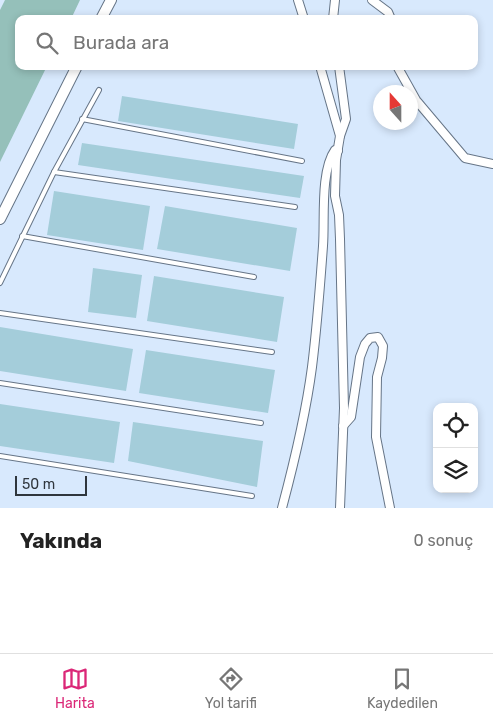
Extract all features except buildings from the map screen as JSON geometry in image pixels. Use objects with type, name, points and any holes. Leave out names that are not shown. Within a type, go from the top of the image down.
[{"type":"street","points":[[103,15],[111,0]]},
{"type":"street","points":[[298,0],[303,15]]},
{"type":"street","points":[[333,15],[335,0]]},
{"type":"street","points":[[372,0],[389,15]]},
{"type":"street","points":[[0,219],[75,70]]},
{"type":"street","points":[[321,70],[340,136]]},
{"type":"street","points":[[340,70],[346,119],[340,136],[335,196],[339,215],[340,239],[343,426],[340,508]]},
{"type":"street","points":[[399,70],[416,100],[466,158],[493,164]]},
{"type":"street","points":[[282,508],[293,468],[312,369],[323,245],[326,173],[330,156],[335,150],[338,151]]},
{"type":"street","points":[[343,426],[351,417],[360,357],[365,344],[370,338],[378,337],[383,346],[377,377],[376,437],[390,508]]},
{"type":"lane","points":[[0,282],[54,172],[98,90]]},
{"type":"lane","points":[[82,119],[302,161]]},
{"type":"lane","points":[[54,172],[294,207]]},
{"type":"lane","points":[[22,236],[254,277]]},
{"type":"lane","points":[[0,313],[272,352]]},
{"type":"lane","points":[[0,383],[260,423]]},
{"type":"lane","points":[[0,456],[252,496]]},
{"type":"shaded area","points":[[5,0],[80,0],[73,15],[15,15],[15,70],[45,70],[0,162],[0,10]]}]
